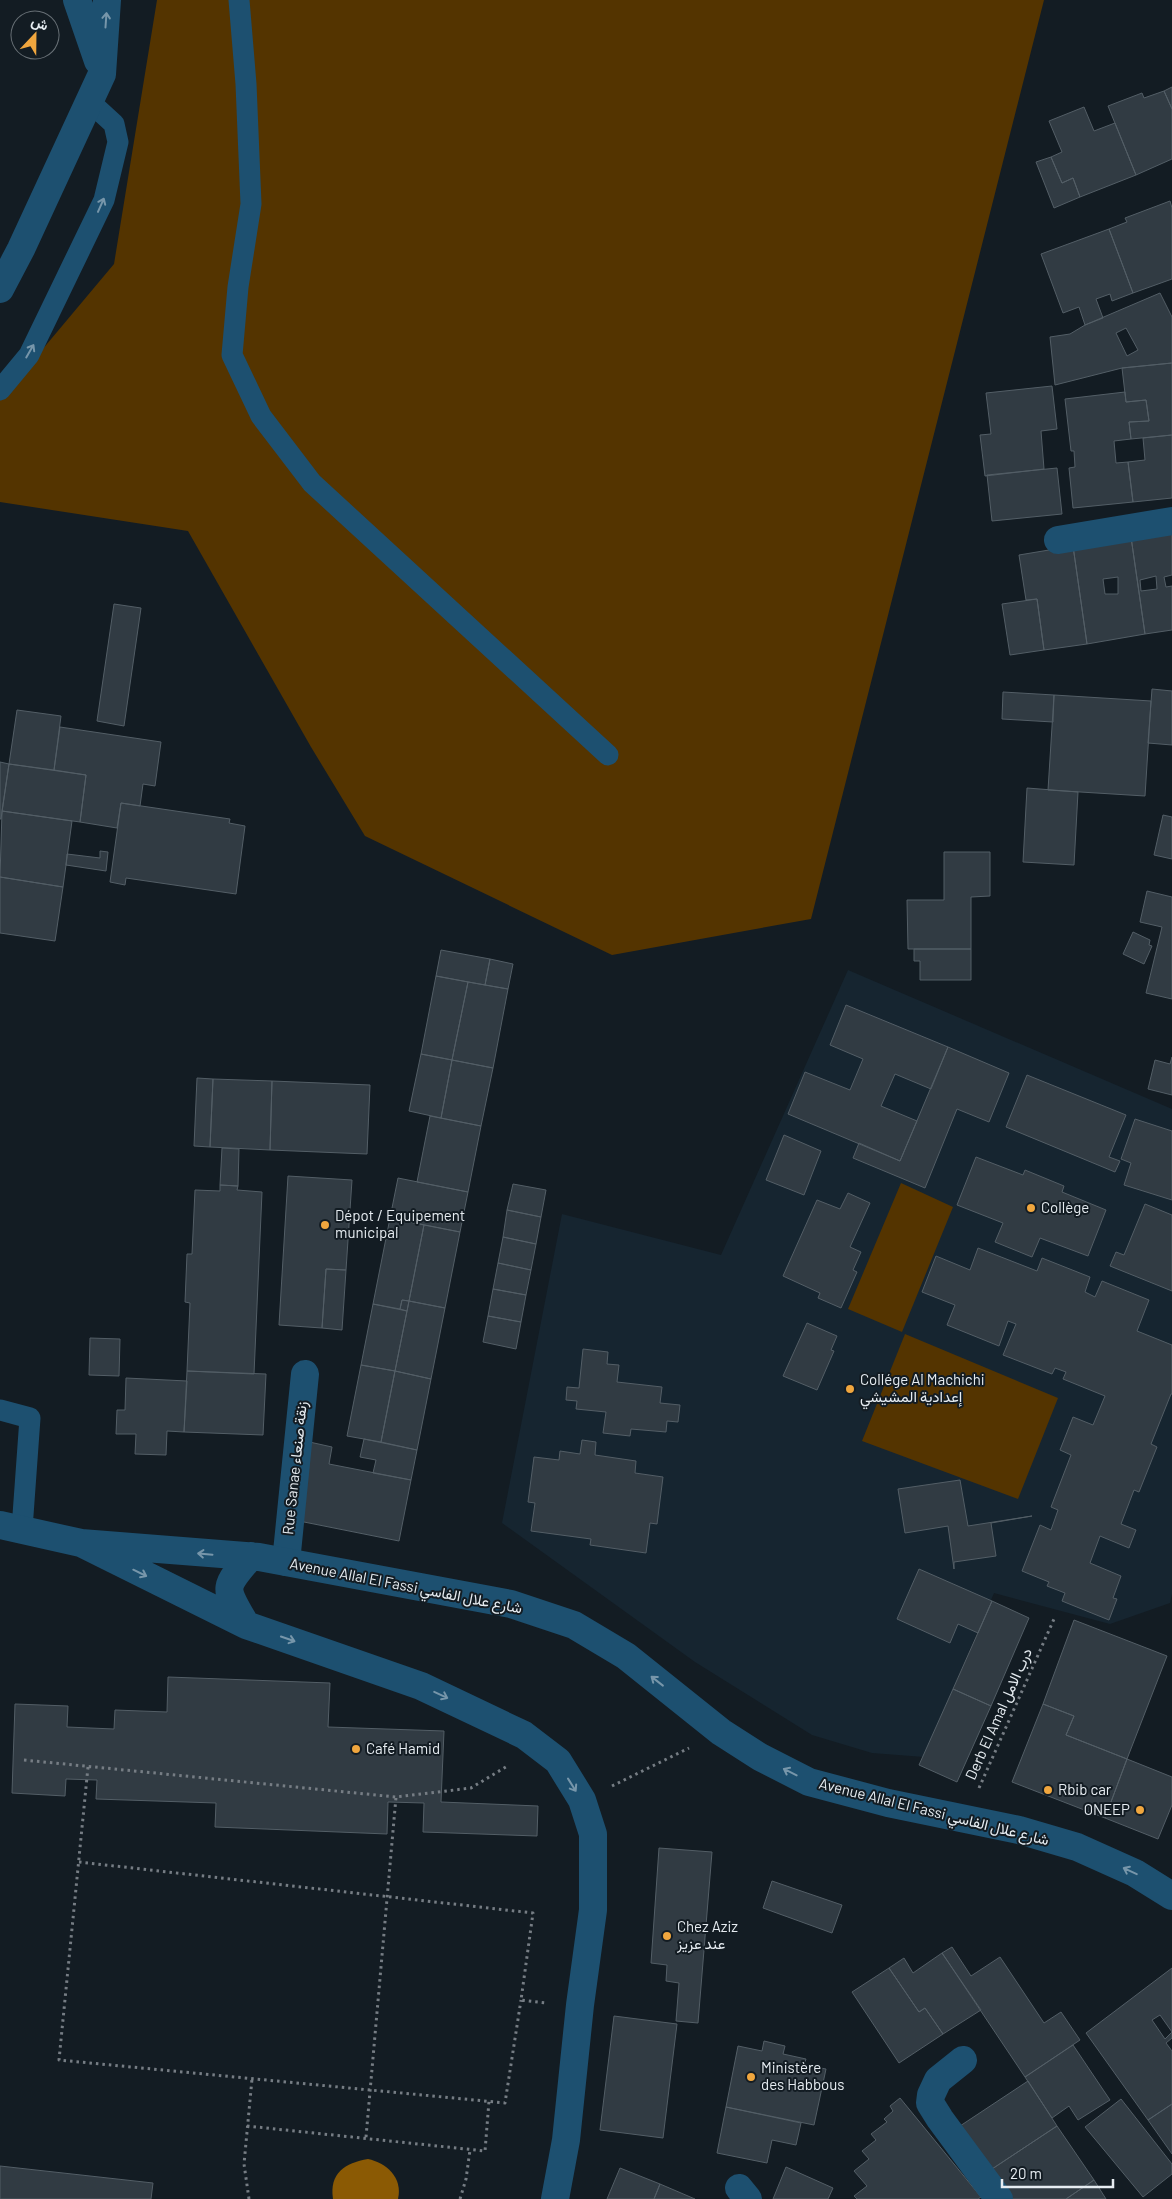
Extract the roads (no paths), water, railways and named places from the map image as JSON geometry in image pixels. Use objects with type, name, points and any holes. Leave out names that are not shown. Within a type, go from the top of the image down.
[{"type":"street","points":[[77,0],[102,74]]},
{"type":"street","points":[[0,289],[21,249],[102,74],[107,0]]},
{"type":"street","points":[[1058,540],[1172,521]]},
{"type":"street","name":"Rue Sanae زنقة صنعاء","points":[[286,1562],[305,1374]]},
{"type":"street","points":[[11,1527],[81,1543],[246,1625],[421,1686],[524,1735],[558,1761],[582,1800],[593,1834],[593,1901],[566,2140],[555,2199]]},
{"type":"street","name":"Avenue Allal El Fassi شارع علال الفاسي","points":[[81,1543],[251,1556],[511,1604],[574,1625],[626,1656],[722,1732],[760,1757],[809,1782],[888,1803],[1019,1830],[1077,1848],[1135,1873],[1172,1896]]},
{"type":"street","points":[[246,1625],[232,1600],[229,1588],[230,1579],[251,1556]]},
{"type":"street","points":[[964,2060],[938,2080],[931,2095],[930,2103],[940,2120],[999,2199]]},
{"type":"lane","points":[[239,0],[246,84],[251,204],[238,287],[232,355],[261,416],[312,484],[608,755]]},
{"type":"lane","points":[[0,390],[29,355],[104,200],[118,142],[114,124],[90,102]]},
{"type":"lane","points":[[0,1410],[30,1418],[11,1527]]},
{"type":"place","name":"Collège","points":[[1031,1208]]},
{"type":"place","name":"Dépot / Equipement municipal","points":[[325,1225]]},
{"type":"place","name":"Collége Al Machichi إعدادية المشيشي","points":[[850,1389]]},
{"type":"place","name":"Café Hamid","points":[[356,1749]]},
{"type":"place","name":"Rbib car","points":[[1048,1790]]},
{"type":"place","name":"ONEEP","points":[[1140,1810]]},
{"type":"place","name":"Chez Aziz عند عزيز","points":[[667,1936]]},
{"type":"place","name":"Ministère des Habbous","points":[[751,2077]]}]
